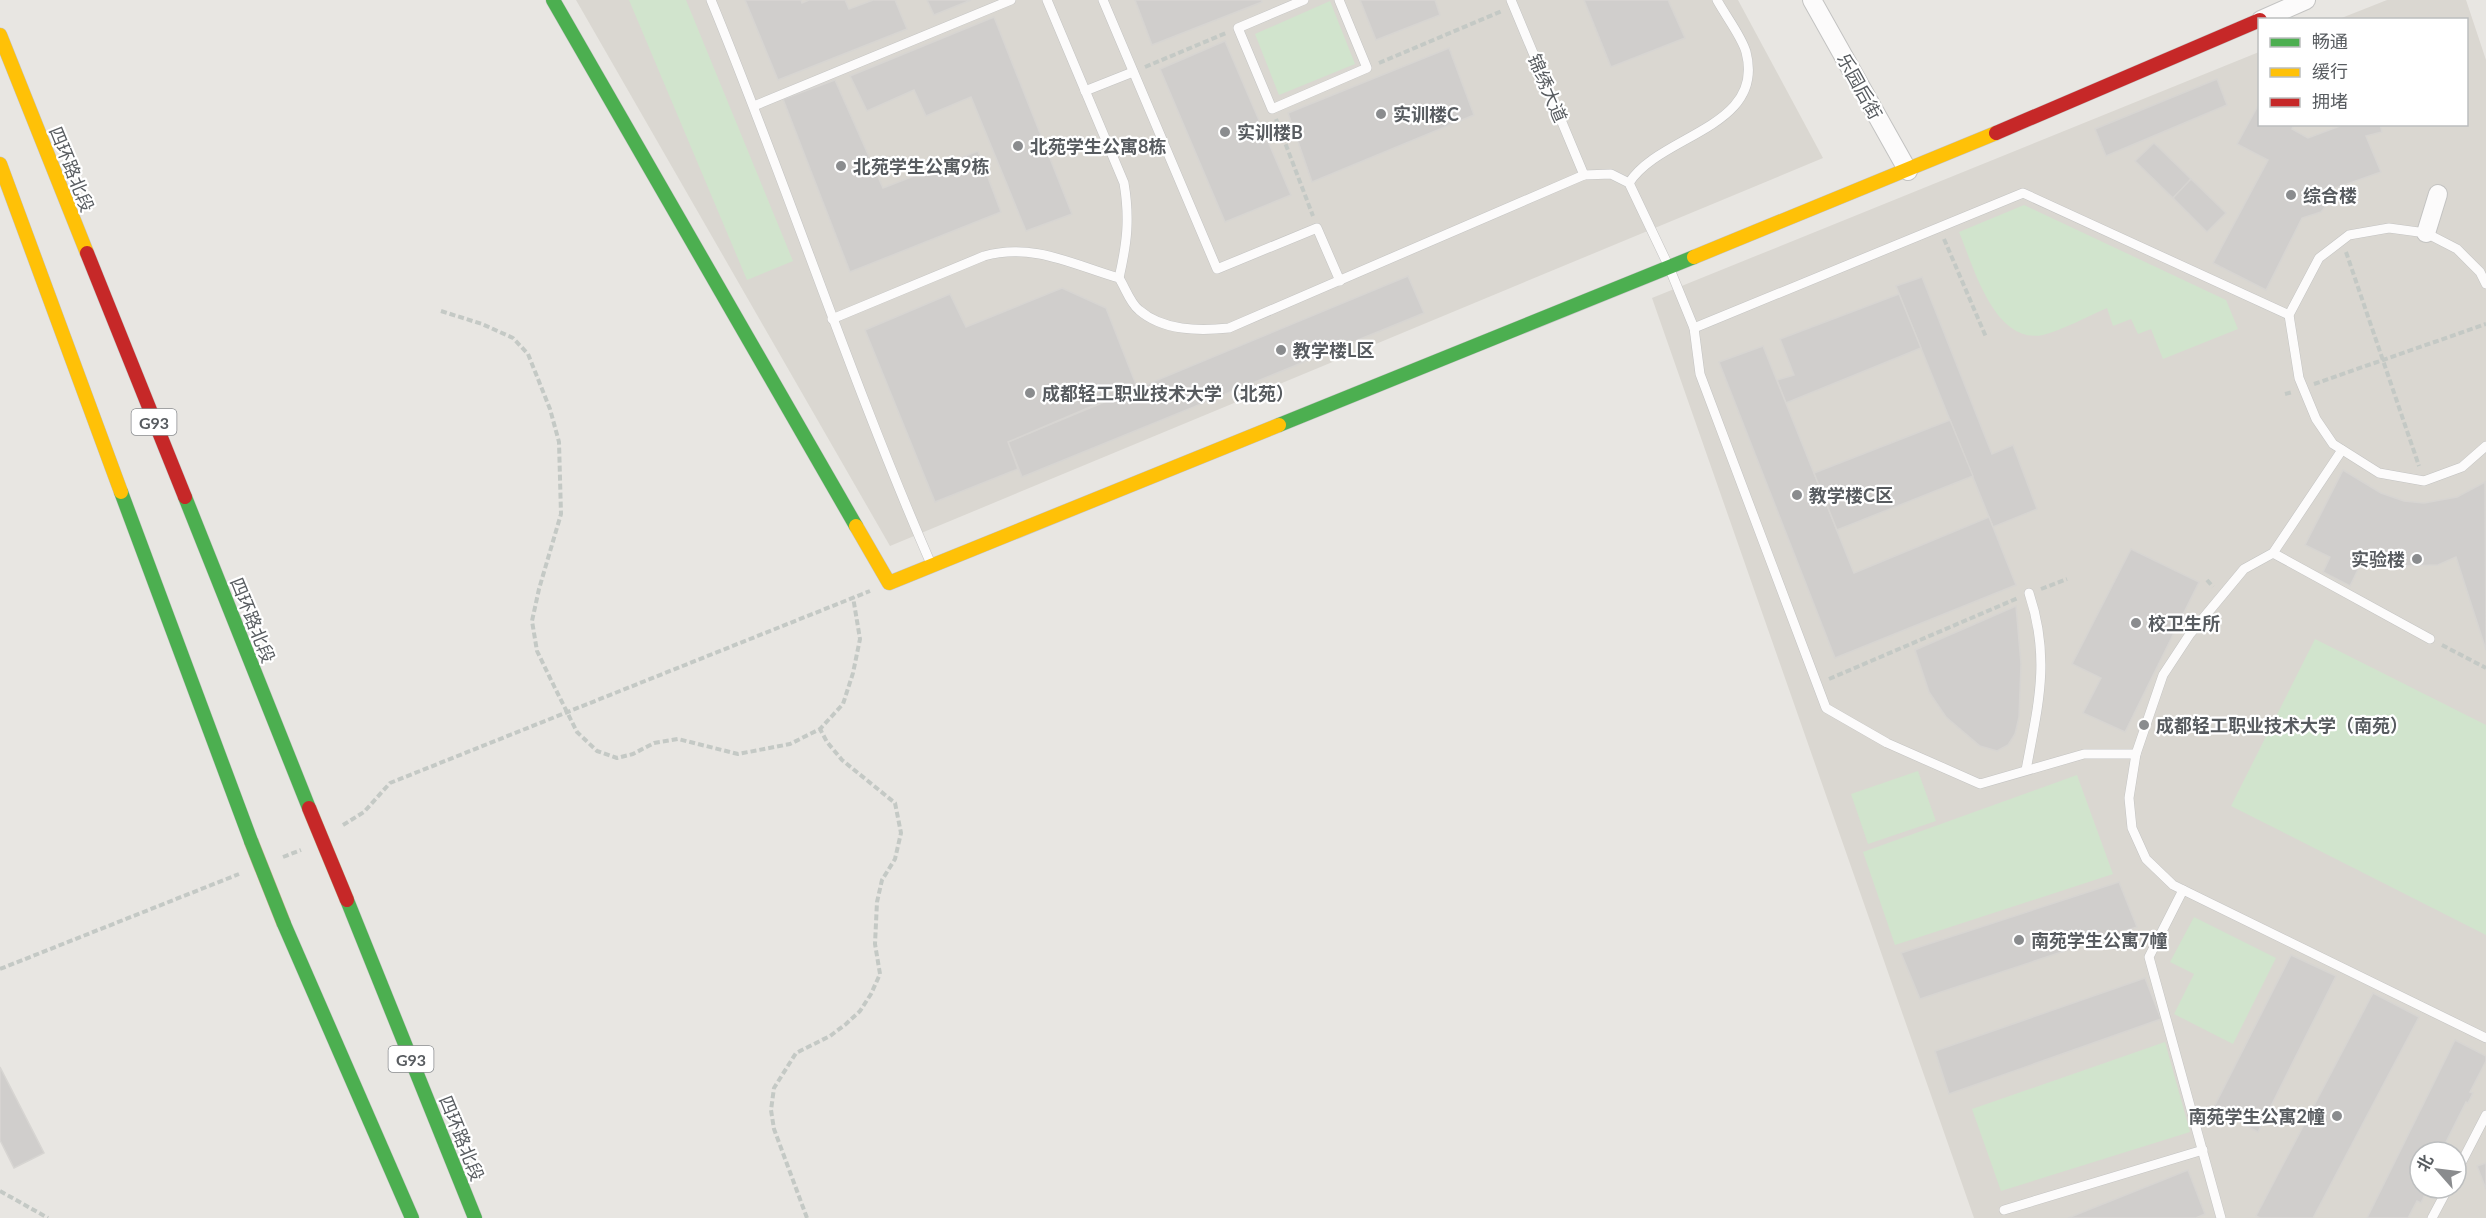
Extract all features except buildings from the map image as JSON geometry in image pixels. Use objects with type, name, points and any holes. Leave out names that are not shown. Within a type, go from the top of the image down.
[{"type":"main road","points":[[553,0],[889,583],[1908,171],[2258,21]]},
{"type":"main road","name":"四环路北段","points":[[0,35],[475,1218]]},
{"type":"main road","points":[[0,165],[251,841],[284,924],[412,1218]]},
{"type":"street","name":"乐园后街","points":[[1812,0],[1908,171]]},
{"type":"street","points":[[2265,18],[2306,0]]},
{"type":"street","points":[[2426,233],[2438,194]]},
{"type":"lane","points":[[711,0],[754,106],[832,319],[932,566]]},
{"type":"lane","points":[[754,106],[1011,0]]},
{"type":"lane","points":[[1047,0],[1124,183],[1128,208],[1128,238],[1119,278]]},
{"type":"lane","points":[[1104,0],[1217,269],[1317,228],[1340,280]]},
{"type":"lane","points":[[1304,0],[1286,4],[1238,28],[1272,109],[1367,68],[1339,0]]},
{"type":"lane","points":[[1629,183],[1638,169],[1656,155],[1718,122],[1732,110],[1744,92],[1748,74],[1746,52],[1717,0]]},
{"type":"lane","name":"锦绣大道","points":[[1513,3],[1584,175]]},
{"type":"lane","points":[[1085,91],[1133,72]]},
{"type":"lane","points":[[832,319],[995,252],[1040,252],[1119,278],[1137,309],[1155,320],[1201,331],[1229,328],[1584,175],[1611,174],[1629,183],[1669,267],[1694,328],[1700,374],[1826,708],[1887,743],[1980,784],[2084,754],[2136,754]]},
{"type":"lane","points":[[1694,328],[2024,193],[2289,315]]},
{"type":"lane","points":[[2486,284],[2480,272],[2457,249],[2426,233],[2390,228],[2349,235],[2319,258],[2289,315],[2299,378],[2316,418],[2333,444],[2342,450],[2379,473],[2424,481],[2462,467],[2486,446]]},
{"type":"lane","points":[[2342,450],[2273,554],[2244,569],[2190,634],[2163,675],[2136,754],[2129,798],[2133,828],[2146,860],[2173,885],[2486,1038]]},
{"type":"lane","points":[[2273,554],[2430,639]]},
{"type":"lane","points":[[2026,770],[2040,693],[2042,654],[2039,622],[2029,593]]},
{"type":"lane","points":[[2183,890],[2149,957],[2221,1218]]},
{"type":"lane","points":[[2468,1150],[2486,1115]]},
{"type":"lane","points":[[2004,1210],[2203,1150]]},
{"type":"lane","points":[[2432,1218],[2442,1200]]},
{"type":"path","points":[[1367,68],[1513,3]]},
{"type":"path","points":[[1133,72],[1238,28]]},
{"type":"path","points":[[1272,109],[1317,228]]},
{"type":"path","points":[[1939,228],[1986,337]]},
{"type":"path","points":[[2342,240],[2424,481]]},
{"type":"path","points":[[441,311],[482,324],[513,338],[528,354],[550,409],[559,442],[561,514],[532,621],[537,651],[577,732],[597,751],[617,758],[633,754],[654,743],[678,739],[738,754],[790,744],[820,729],[843,704],[853,674],[860,639],[854,597]]},
{"type":"path","points":[[2285,394],[2486,324]]},
{"type":"path","points":[[1817,684],[2029,593],[2067,579]]},
{"type":"path","points":[[335,830],[364,812],[390,783],[889,583]]},
{"type":"path","points":[[2430,639],[2486,669]]},
{"type":"path","points":[[807,1218],[774,1129],[771,1110],[774,1088],[796,1053],[830,1036],[846,1024],[860,1011],[871,994],[880,974],[875,944],[877,902],[882,880],[895,859],[901,833],[895,803],[842,760],[827,742],[820,729]]},
{"type":"path","points":[[273,861],[306,848]]},
{"type":"path","points":[[0,969],[240,874]]},
{"type":"path","points":[[0,1191],[48,1218]]},
{"type":"shaded area","name":"成都轻工职业技术大学（北苑）","points":[[576,0],[1738,0],[1823,158],[890,546]]},
{"type":"shaded area","name":"成都轻工职业技术大学（南苑）","points":[[2387,0],[2466,0],[2486,60],[2486,1218],[1974,1218],[1652,298],[2258,52],[2258,126],[2468,126],[2468,18],[2342,18]]},
{"type":"green space","points":[[629,0],[686,0],[793,261],[747,280]]},
{"type":"green space","points":[[1330,1],[1355,64],[1279,95],[1255,34]]},
{"type":"green space","points":[[2024,205],[2226,300],[2238,329],[2163,359],[2151,329],[2138,334],[2131,319],[2113,326],[2107,308],[2043,335],[2026,335],[2011,328],[1988,300],[1959,232]]},
{"type":"green space","points":[[2315,639],[2486,725],[2486,935],[2231,806]]},
{"type":"green space","points":[[1918,771],[1936,821],[1868,844],[1851,794]]},
{"type":"green space","points":[[2077,775],[2113,874],[1895,945],[1863,852]]},
{"type":"green space","points":[[2194,917],[2276,958],[2233,1044],[2174,1014],[2194,974],[2170,962]]},
{"type":"green space","points":[[2165,1042],[2190,1132],[2001,1191],[1972,1109]]},
{"type":"traffic: fast","points":[[553,0],[856,526]]},
{"type":"traffic: fast","points":[[1279,425],[1694,257]]},
{"type":"traffic: fast","points":[[121,492],[251,841]]},
{"type":"traffic: fast","points":[[185,497],[309,808]]},
{"type":"traffic: fast","points":[[251,841],[284,924]]},
{"type":"traffic: fast","points":[[347,900],[475,1218]]},
{"type":"traffic: fast","points":[[284,924],[412,1218]]},
{"type":"traffic: slow","points":[[0,35],[87,253]]},
{"type":"traffic: slow","points":[[1694,257],[1996,133]]},
{"type":"traffic: slow","points":[[0,164],[121,492]]},
{"type":"traffic: slow","points":[[856,526],[889,583],[1279,425]]},
{"type":"traffic: jam","points":[[1996,133],[2258,21]]},
{"type":"traffic: jam","points":[[87,253],[185,497]]},
{"type":"traffic: jam","points":[[309,808],[347,900]]},
{"type":"place","name":"实训楼C","points":[[1381,114]]},
{"type":"place","name":"实训楼B","points":[[1225,132]]},
{"type":"place","name":"北苑学生公寓8栋","points":[[1018,146]]},
{"type":"place","name":"北苑学生公寓9栋","points":[[841,166]]},
{"type":"place","name":"综合楼","points":[[2291,195]]},
{"type":"place","name":"教学楼L区","points":[[1281,350]]},
{"type":"place","name":"成都轻工职业技术大学（北苑）","points":[[1030,393]]},
{"type":"place","name":"教学楼C区","points":[[1797,495]]},
{"type":"place","name":"实验楼","points":[[2417,559]]},
{"type":"place","name":"校卫生所","points":[[2136,623]]},
{"type":"place","name":"成都轻工职业技术大学（南苑）","points":[[2144,725]]},
{"type":"place","name":"南苑学生公寓7幢","points":[[2019,940]]},
{"type":"place","name":"南苑学生公寓2幢","points":[[2337,1116]]}]
